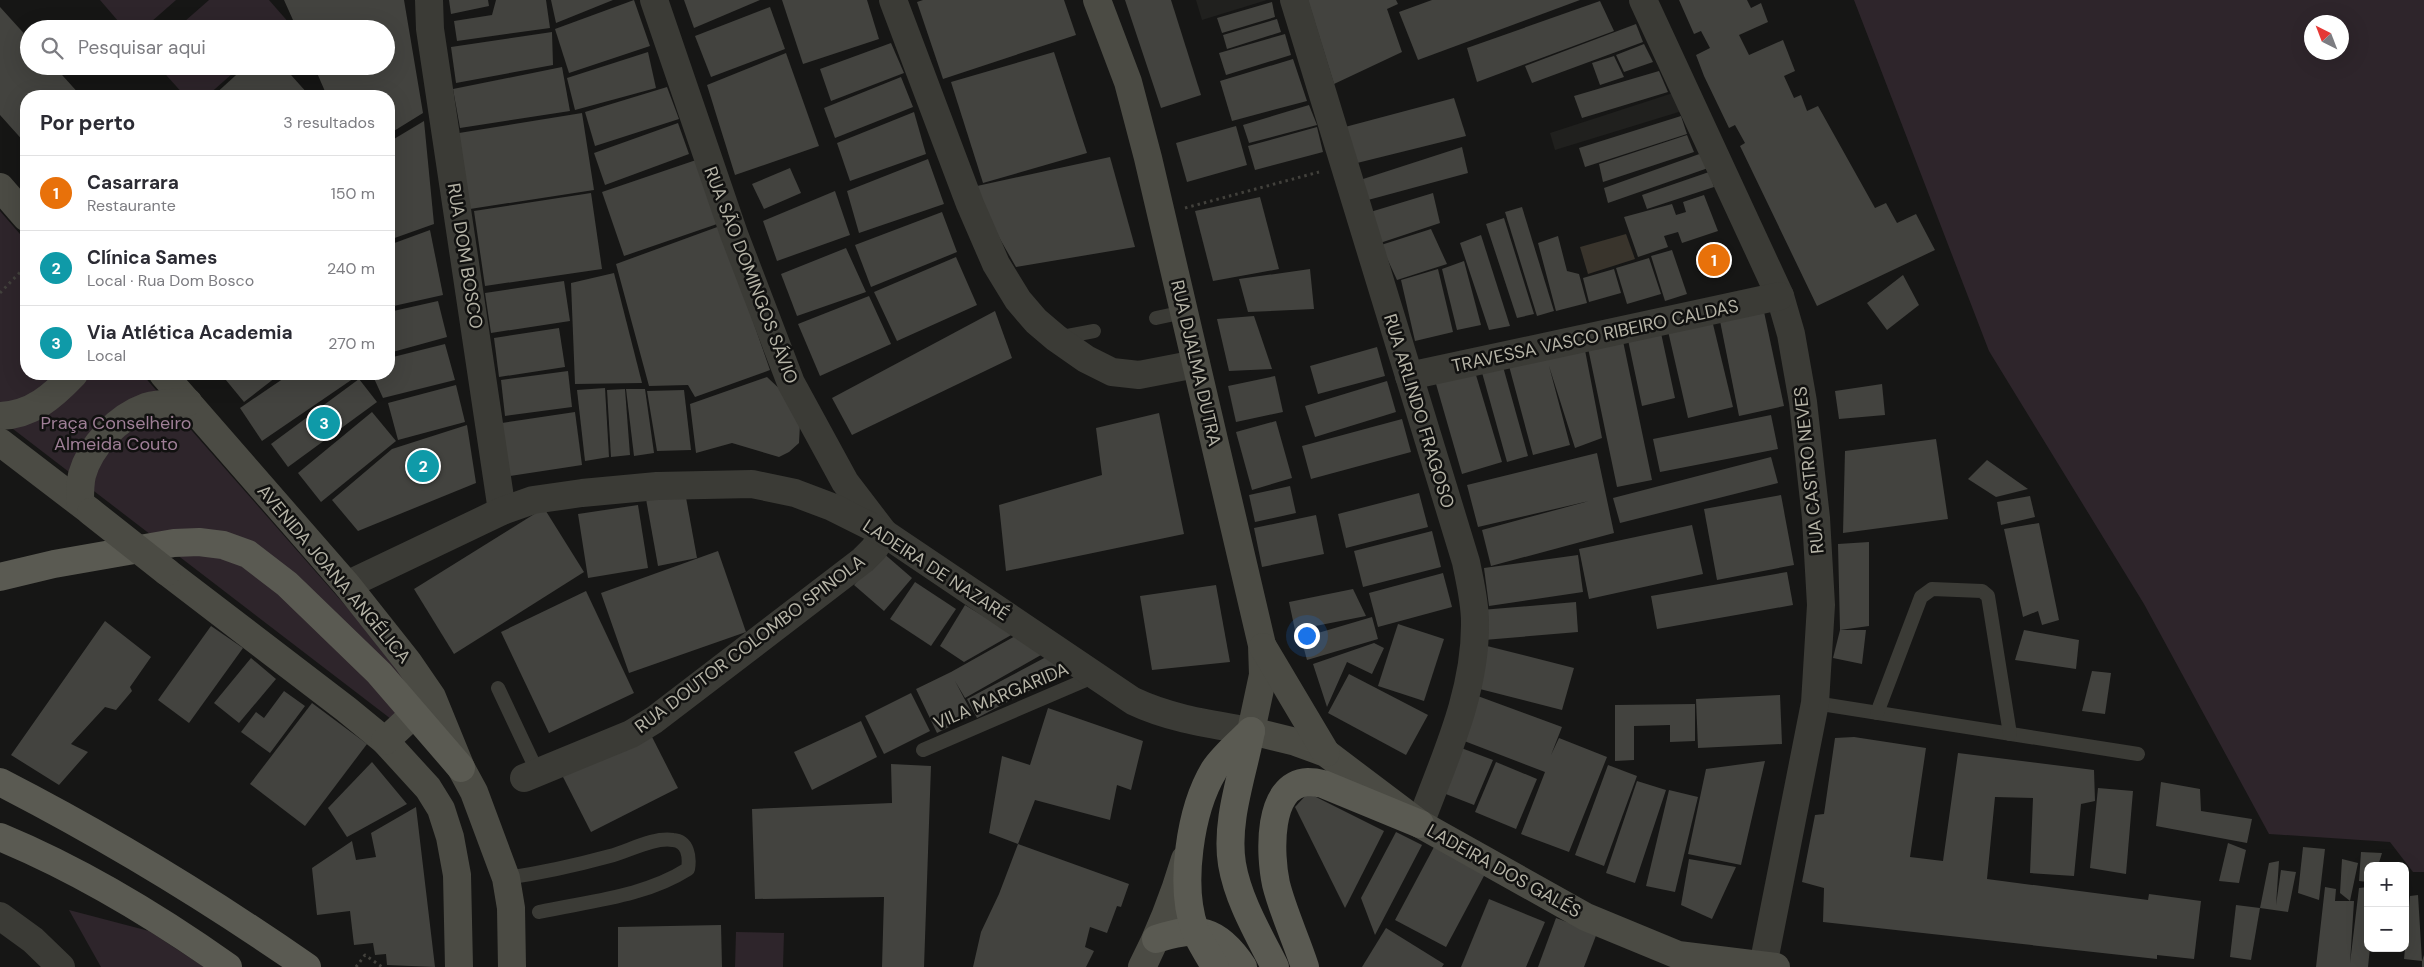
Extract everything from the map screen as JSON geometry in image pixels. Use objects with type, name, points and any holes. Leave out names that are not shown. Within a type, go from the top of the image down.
[{"type":"main road","name":"RUA DJALMA DUTRA","points":[[1097,0],[1128,82],[1162,214],[1262,645],[1263,675],[1251,731]]},
{"type":"main road","points":[[0,187],[20,210]]},
{"type":"main road","points":[[0,416],[33,410],[55,394],[68,380]]},
{"type":"main road","name":"AVENIDA JOANA ANGÉLICA","points":[[168,380],[348,585],[432,696],[461,768],[474,792],[506,878],[511,908],[512,967]]},
{"type":"main road","points":[[85,507],[82,475],[94,449],[111,430],[130,415],[146,407],[188,402]]},
{"type":"main road","points":[[0,442],[385,741],[428,788],[441,809],[450,837],[457,875],[459,967]]},
{"type":"main road","points":[[0,577],[54,564],[174,543],[199,542],[223,545],[248,554],[287,584],[379,673],[461,768]]},
{"type":"main road","points":[[1262,645],[1326,753]]},
{"type":"main road","points":[[385,741],[414,714]]},
{"type":"main road","points":[[1142,967],[1174,895],[1206,785],[1216,768],[1251,731]]},
{"type":"main road","points":[[1251,731],[1235,806],[1231,835],[1232,864],[1240,892],[1275,967]]},
{"type":"main road","name":"LADEIRA DOS GALÉS","points":[[1251,731],[1296,742],[1326,753],[1420,824],[1586,917],[1677,961],[1769,967]]},
{"type":"main road","points":[[0,782],[118,846],[242,922],[307,967]]},
{"type":"main road","points":[[1305,967],[1276,883],[1272,834],[1275,814],[1283,798],[1294,787],[1307,782],[1323,784],[1420,824]]},
{"type":"main road","points":[[0,837],[99,883],[181,934],[228,967]]},
{"type":"main road","points":[[1189,845],[1188,882],[1195,930],[1215,967]]},
{"type":"main road","points":[[1156,939],[1177,932],[1195,930],[1216,936],[1231,948],[1243,967]]},
{"type":"street","name":"RUA DOM BOSCO","points":[[429,0],[430,29],[502,512]]},
{"type":"street","name":"RUA SÃO DOMINGOS SÁVIO","points":[[654,0],[734,234],[791,383],[845,482],[884,533]]},
{"type":"street","points":[[893,0],[970,204],[996,264],[1018,300],[1036,321],[1056,338],[1086,359],[1112,372],[1139,375],[1196,364]]},
{"type":"street","name":"RUA ARLINDO FRAGOSO","points":[[1294,0],[1466,562],[1474,604],[1475,623],[1469,677],[1461,713],[1420,824]]},
{"type":"street","name":"RUA CASTRO NEVES","points":[[1643,0],[1780,296],[1791,334],[1803,402],[1816,518],[1821,605],[1815,703],[1769,967]]},
{"type":"street","name":"TRAVESSA VASCO RIBEIRO CALDAS","points":[[1409,376],[1780,296]]},
{"type":"street","name":"LADEIRA DE NAZARÉ","points":[[348,585],[502,512],[533,500],[582,492],[657,486],[752,484],[795,493],[832,507],[884,533],[1133,701],[1166,715],[1187,721],[1251,731]]},
{"type":"street","name":"RUA DOUTOR COLOMBO SPINOLA","points":[[531,776],[631,734],[654,720],[863,560],[874,549],[884,533]]},
{"type":"street","points":[[0,916],[33,940],[61,967]]},
{"type":"lane","points":[[1156,318],[1184,312]]},
{"type":"lane","points":[[1056,338],[1094,331]]},
{"type":"lane","points":[[1876,713],[1921,597],[1932,589],[1982,590],[1988,596],[2010,734]]},
{"type":"lane","name":"VILA MARGARIDA","points":[[923,750],[1095,676]]},
{"type":"lane","points":[[498,688],[531,776]]},
{"type":"lane","points":[[1815,703],[2138,754]]},
{"type":"lane","points":[[506,878],[610,856],[657,841],[674,839],[686,847],[690,858],[688,869],[663,883],[616,897],[539,912]]},
{"type":"path","points":[[1162,214],[1292,179]]},
{"type":"path","points":[[0,293],[20,272]]},
{"type":"path","points":[[356,967],[365,955],[382,967]]},
{"type":"shaded area","points":[[1196,0],[1267,0],[1202,20]]},
{"type":"shaded area","points":[[1676,92],[1682,111],[1555,150],[1550,133]]},
{"type":"shaded area","points":[[1626,234],[1635,259],[1588,274],[1580,247]]},
{"type":"green space","points":[[100,0],[176,0],[153,20],[117,20]]},
{"type":"green space","points":[[209,0],[269,0],[286,20],[186,20]]},
{"type":"green space","points":[[1854,0],[2424,0],[2424,872],[2413,872],[2409,867],[2409,862],[2405,862],[2390,842],[2269,834],[2144,604],[1989,351]]},
{"type":"green space","points":[[166,75],[231,75],[214,90],[180,90]]},
{"type":"green space","name":"Praça Conselheiro Almeida Couto","points":[[0,211],[20,234],[20,380],[147,380],[416,686],[391,719],[0,419]]},
{"type":"green space","points":[[69,910],[149,931],[204,967],[101,967]]},
{"type":"green space","points":[[736,932],[784,933],[783,967],[735,967]]},
{"type":"building","points":[[284,0],[404,0],[423,113],[395,130],[395,90],[324,90],[318,75],[395,75],[395,20],[293,20]]},
{"type":"building","points":[[449,0],[488,0],[489,6],[451,14]]},
{"type":"building","points":[[496,0],[546,0],[550,28],[457,41],[454,21],[492,15]]},
{"type":"building","points":[[551,0],[613,0],[556,23]]},
{"type":"building","points":[[634,0],[650,46],[569,73],[555,29]]},
{"type":"building","points":[[684,0],[760,0],[694,28]]},
{"type":"building","points":[[782,0],[867,0],[879,39],[803,64]]},
{"type":"building","points":[[923,0],[1064,0],[1076,35],[943,79],[917,2]]},
{"type":"building","points":[[1125,0],[1171,0],[1201,95],[1161,108]]},
{"type":"building","points":[[1308,0],[1396,0],[1398,4],[1387,9],[1402,52],[1334,84]]},
{"type":"building","points":[[1432,0],[1580,0],[1418,60],[1399,12]]},
{"type":"building","points":[[1679,0],[1747,0],[1751,8],[1761,3],[1768,22],[1739,35],[1749,55],[1783,40],[1795,71],[1784,76],[1794,98],[1801,95],[1807,111],[1818,106],[1875,208],[1886,203],[1897,223],[1916,214],[1935,250],[1817,306],[1740,146],[1745,143],[1735,125],[1729,128],[1704,76],[1696,55],[1710,48],[1701,31],[1694,34]]},
{"type":"building","points":[[1600,1],[1614,31],[1477,82],[1467,48]]},
{"type":"building","points":[[1272,2],[1275,17],[1222,33],[1217,18]]},
{"type":"building","points":[[0,7],[20,29],[20,75],[62,75],[76,90],[20,90],[20,137],[0,115]]},
{"type":"building","points":[[770,7],[785,49],[711,77],[695,36]]},
{"type":"building","points":[[1277,19],[1281,32],[1227,49],[1223,35]]},
{"type":"building","points":[[1636,24],[1643,42],[1532,83],[1525,66]]},
{"type":"building","points":[[552,32],[553,65],[456,83],[451,47]]},
{"type":"building","points":[[1285,34],[1291,55],[1226,75],[1219,53]]},
{"type":"building","points":[[891,43],[904,73],[831,101],[820,69]]},
{"type":"building","points":[[1644,44],[1653,62],[1624,72],[1616,55]]},
{"type":"building","points":[[648,52],[656,88],[575,110],[567,78]]},
{"type":"building","points":[[1054,52],[1087,153],[983,183],[951,82]]},
{"type":"building","points":[[786,53],[819,146],[735,175],[707,85]]},
{"type":"building","points":[[1614,56],[1624,77],[1600,85],[1592,63]]},
{"type":"building","points":[[1293,59],[1307,101],[1232,121],[1220,81]]},
{"type":"building","points":[[562,67],[570,111],[460,128],[453,89]]},
{"type":"building","points":[[1659,71],[1668,92],[1582,118],[1574,96]]},
{"type":"building","points":[[236,75],[291,75],[304,90],[220,90]]},
{"type":"building","points":[[901,77],[913,107],[835,138],[824,108]]},
{"type":"building","points":[[667,87],[679,119],[595,146],[585,112]]},
{"type":"building","points":[[1454,98],[1466,136],[1357,163],[1345,127]]},
{"type":"building","points":[[1309,105],[1317,125],[1249,143],[1243,125]]},
{"type":"building","points":[[914,112],[926,154],[850,181],[837,143]]},
{"type":"building","points":[[582,113],[594,190],[470,209],[459,133]]},
{"type":"building","points":[[1681,116],[1687,134],[1585,167],[1579,148]]},
{"type":"building","points":[[424,121],[434,224],[395,238],[395,138]]},
{"type":"building","points":[[678,123],[689,154],[605,185],[594,153]]},
{"type":"building","points":[[1236,126],[1247,165],[1187,182],[1176,143]]},
{"type":"building","points":[[1317,127],[1323,152],[1255,170],[1248,146]]},
{"type":"building","points":[[1687,135],[1694,152],[1603,182],[1599,164]]},
{"type":"building","points":[[1462,147],[1468,173],[1368,200],[1360,180]]},
{"type":"building","points":[[1705,152],[1711,167],[1608,203],[1604,188]]},
{"type":"building","points":[[1110,157],[1135,247],[1016,267],[992,225],[977,186]]},
{"type":"building","points":[[699,159],[720,223],[624,256],[602,192]]},
{"type":"building","points":[[928,159],[944,204],[859,233],[847,191]]},
{"type":"building","points":[[790,168],[801,193],[764,209],[752,184]]},
{"type":"building","points":[[1709,172],[1714,187],[1647,209],[1642,195]]},
{"type":"building","points":[[835,191],[850,235],[777,261],[763,221]]},
{"type":"building","points":[[591,193],[602,269],[485,286],[474,211]]},
{"type":"building","points":[[1433,193],[1440,223],[1380,243],[1367,213]]},
{"type":"building","points":[[1704,195],[1718,231],[1682,243],[1678,232],[1664,236],[1668,247],[1638,257],[1624,217],[1672,204],[1676,215],[1686,212],[1683,202]]},
{"type":"building","points":[[1260,197],[1279,269],[1213,281],[1195,211]]},
{"type":"building","points":[[1522,207],[1554,311],[1537,316],[1505,212]]},
{"type":"building","points":[[942,212],[957,252],[871,287],[855,245]]},
{"type":"building","points":[[1504,218],[1534,314],[1517,318],[1486,224]]},
{"type":"building","points":[[720,226],[770,370],[695,397],[688,385],[649,386],[616,264]]},
{"type":"building","points":[[1431,229],[1447,264],[1397,280],[1381,245]]},
{"type":"building","points":[[430,230],[443,295],[395,306],[395,243]]},
{"type":"building","points":[[1481,235],[1510,326],[1489,330],[1460,243]]},
{"type":"building","points":[[1558,236],[1567,271],[1579,274],[1587,303],[1556,311],[1538,243]]},
{"type":"building","points":[[846,248],[866,292],[797,316],[781,274]]},
{"type":"building","points":[[1672,250],[1687,294],[1665,301],[1651,256]]},
{"type":"building","points":[[956,257],[977,305],[897,341],[874,292]]},
{"type":"building","points":[[1649,258],[1661,294],[1627,304],[1616,268]]},
{"type":"building","points":[[1464,261],[1481,325],[1457,330],[1442,269]]},
{"type":"building","points":[[1310,269],[1314,309],[1248,312],[1239,279]]},
{"type":"building","points":[[1438,269],[1453,332],[1415,341],[1401,280]]},
{"type":"building","points":[[1614,269],[1621,293],[1589,302],[1583,278]]},
{"type":"building","points":[[614,273],[642,383],[575,384],[571,283]]},
{"type":"building","points":[[1903,275],[1919,305],[1887,330],[1867,303]]},
{"type":"building","points":[[564,281],[570,321],[491,333],[485,293]]},
{"type":"building","points":[[869,296],[891,344],[820,376],[798,324]]},
{"type":"building","points":[[438,301],[447,337],[395,351],[395,311]]},
{"type":"building","points":[[1763,307],[1784,406],[1739,416],[1719,316]]},
{"type":"building","points":[[995,311],[1012,358],[852,435],[832,398]]},
{"type":"building","points":[[1254,316],[1272,369],[1229,371],[1217,319]]},
{"type":"building","points":[[1712,320],[1733,407],[1688,418],[1668,331]]},
{"type":"building","points":[[559,328],[565,367],[499,377],[494,338]]},
{"type":"building","points":[[1661,333],[1675,398],[1642,406],[1628,340]]},
{"type":"building","points":[[1623,341],[1652,480],[1617,487],[1588,348]]},
{"type":"building","points":[[445,344],[455,380],[383,398],[375,380],[395,380],[395,356]]},
{"type":"building","points":[[1584,345],[1602,438],[1575,448],[1549,366],[1570,445],[1533,455],[1509,366]]},
{"type":"building","points":[[1377,347],[1385,376],[1318,394],[1310,366]]},
{"type":"building","points":[[1502,363],[1528,456],[1507,462],[1481,369]]},
{"type":"building","points":[[1473,365],[1502,462],[1462,474],[1434,377]]},
{"type":"building","points":[[568,371],[572,407],[505,416],[501,380]]},
{"type":"building","points":[[1275,376],[1283,412],[1236,422],[1228,386]]},
{"type":"building","points":[[767,377],[784,393],[800,424],[799,443],[789,452],[779,457],[732,443],[696,453],[690,404]]},
{"type":"building","points":[[226,380],[272,380],[244,402]]},
{"type":"building","points":[[281,380],[351,380],[262,441],[240,408]]},
{"type":"building","points":[[358,380],[360,380],[377,402],[288,467],[271,444]]},
{"type":"building","points":[[1387,381],[1396,412],[1315,437],[1305,406]]},
{"type":"building","points":[[1882,384],[1885,415],[1839,419],[1835,391]]},
{"type":"building","points":[[456,385],[465,422],[398,440],[388,403]]},
{"type":"building","points":[[605,388],[609,457],[585,461],[577,390]]},
{"type":"building","points":[[625,389],[630,455],[611,457],[607,390]]},
{"type":"building","points":[[626,389],[645,389],[654,453],[634,456]]},
{"type":"building","points":[[684,390],[691,450],[657,451],[647,391]]},
{"type":"building","points":[[372,412],[396,441],[321,502],[298,473]]},
{"type":"building","points":[[575,412],[582,465],[510,476],[502,423]]},
{"type":"building","points":[[1159,413],[1184,534],[1006,571],[999,505],[1102,475],[1096,428]]},
{"type":"building","points":[[1771,415],[1778,449],[1660,472],[1653,439]]},
{"type":"building","points":[[1402,419],[1411,452],[1311,479],[1302,446]]},
{"type":"building","points":[[1276,421],[1292,478],[1252,490],[1236,432]]},
{"type":"building","points":[[467,425],[476,483],[358,531],[332,500],[392,449]]},
{"type":"building","points":[[1936,439],[1948,519],[1843,533],[1845,451]]},
{"type":"building","points":[[1597,453],[1614,533],[1491,566],[1482,530],[1589,501],[1478,527],[1467,485]]},
{"type":"building","points":[[1771,457],[1778,483],[1620,523],[1613,498]]},
{"type":"building","points":[[1987,460],[2028,489],[1996,497],[1968,479]]},
{"type":"building","points":[[1290,486],[1296,513],[1255,522],[1249,495]]},
{"type":"building","points":[[685,492],[697,558],[658,566],[646,499]]},
{"type":"building","points":[[1419,493],[1428,527],[1346,548],[1338,514]]},
{"type":"building","points":[[1781,495],[1794,565],[1717,580],[1704,509]]},
{"type":"building","points":[[2030,496],[2035,517],[2001,525],[1997,502]]},
{"type":"building","points":[[638,505],[648,568],[588,578],[578,514]]},
{"type":"building","points":[[544,508],[584,572],[454,654],[414,589]]},
{"type":"building","points":[[1316,515],[1324,554],[1262,567],[1254,528]]},
{"type":"building","points":[[2039,523],[2059,620],[2042,625],[2038,611],[2023,617],[2004,529]]},
{"type":"building","points":[[1692,525],[1703,574],[1589,599],[1579,549]]},
{"type":"building","points":[[1432,531],[1441,567],[1363,587],[1354,551]]},
{"type":"building","points":[[1869,542],[1869,626],[1840,630],[1838,544]]},
{"type":"building","points":[[718,551],[746,632],[629,673],[601,593]]},
{"type":"building","points":[[882,552],[912,578],[884,611],[854,585]]},
{"type":"building","points":[[1578,555],[1583,592],[1489,606],[1484,568]]},
{"type":"building","points":[[1787,572],[1793,605],[1657,629],[1651,596]]},
{"type":"building","points":[[1443,573],[1452,607],[1378,627],[1369,593]]},
{"type":"building","points":[[915,582],[956,609],[931,646],[890,619]]},
{"type":"building","points":[[1216,585],[1230,662],[1152,670],[1140,596]]},
{"type":"building","points":[[1353,589],[1366,616],[1295,630],[1289,602]]},
{"type":"building","points":[[586,591],[634,693],[549,733],[501,632]]},
{"type":"building","points":[[1576,602],[1578,632],[1484,640],[1481,610]]},
{"type":"building","points":[[965,605],[1013,634],[964,662],[940,646]]},
{"type":"building","points":[[1372,617],[1378,639],[1307,660],[1301,638]]},
{"type":"building","points":[[105,621],[151,657],[130,687],[132,691],[116,710],[105,707],[71,744],[88,752],[59,785],[11,755]]},
{"type":"building","points":[[1398,624],[1444,639],[1424,701],[1378,686]]},
{"type":"building","points":[[211,626],[243,648],[189,723],[158,700]]},
{"type":"building","points":[[1840,630],[1866,630],[1862,664],[1833,658]]},
{"type":"building","points":[[2024,630],[2079,640],[2076,669],[2015,660]]},
{"type":"building","points":[[1017,635],[1041,655],[965,698],[955,681],[973,715],[937,733],[916,689],[951,672]]},
{"type":"building","points":[[1374,643],[1384,648],[1372,674],[1347,662],[1327,707],[1313,664]]},
{"type":"building","points":[[1483,645],[1574,668],[1562,710],[1472,687]]},
{"type":"building","points":[[1046,657],[1069,670],[977,718],[967,699]]},
{"type":"building","points":[[251,658],[276,679],[239,723],[214,703]]},
{"type":"building","points":[[2092,671],[2111,673],[2105,714],[2082,711]]},
{"type":"building","points":[[1349,674],[1428,715],[1406,755],[1328,713]]},
{"type":"building","points":[[284,691],[305,706],[270,753],[241,732],[256,712],[264,718]]},
{"type":"building","points":[[911,693],[930,731],[884,754],[865,716]]},
{"type":"building","points":[[1475,695],[1562,727],[1551,755],[1559,738],[1607,757],[1569,852],[1521,834],[1545,772],[1459,739]]},
{"type":"building","points":[[1780,695],[1782,744],[1698,748],[1696,699]]},
{"type":"building","points":[[312,703],[367,744],[305,826],[250,784]]},
{"type":"building","points":[[1695,704],[1695,741],[1670,742],[1670,725],[1634,726],[1634,760],[1615,761],[1615,705]]},
{"type":"building","points":[[1048,708],[1143,741],[1131,790],[1117,785],[1110,820],[1035,800],[1018,844],[989,833],[1002,756],[1030,765]]},
{"type":"building","points":[[861,721],[877,757],[812,790],[794,752]]},
{"type":"building","points":[[649,731],[678,788],[591,832],[562,775]]},
{"type":"building","points":[[1854,737],[1926,748],[1910,857],[1943,861],[1958,753],[2094,770],[2095,801],[2081,804],[2074,876],[2030,873],[2033,798],[1995,797],[1987,879],[2148,900],[2149,894],[2201,901],[2194,959],[2157,955],[2157,959],[1823,922],[1824,888],[1802,882],[1815,815],[1824,814],[1835,738]]},
{"type":"building","points":[[1456,746],[1493,760],[1474,805],[1438,791]]},
{"type":"building","points":[[1765,761],[1741,865],[1688,854],[1706,769]]},
{"type":"building","points":[[372,762],[407,804],[347,837],[328,808]]},
{"type":"building","points":[[1496,762],[1537,779],[1516,829],[1475,812]]},
{"type":"building","points":[[891,764],[931,766],[924,967],[882,967],[884,897],[755,899],[752,809],[892,803]]},
{"type":"building","points":[[1608,765],[1637,776],[1604,866],[1575,855]]},
{"type":"building","points":[[1637,781],[1666,790],[1635,883],[1606,873]]},
{"type":"building","points":[[2161,782],[2200,789],[2201,811],[2252,819],[2247,843],[2156,826]]},
{"type":"building","points":[[2098,788],[2133,791],[2126,874],[2090,868]]},
{"type":"building","points":[[1669,790],[1698,797],[1675,892],[1646,886]]},
{"type":"building","points":[[1308,793],[1384,831],[1345,908],[1295,807]]},
{"type":"building","points":[[416,807],[435,967],[387,965],[386,954],[375,955],[373,943],[354,945],[350,911],[317,915],[312,868],[352,841],[356,860],[376,857],[371,833]]},
{"type":"building","points":[[1396,832],[1422,845],[1375,935],[1361,898]]},
{"type":"building","points":[[2228,843],[2246,850],[2239,883],[2219,881]]},
{"type":"building","points":[[1018,844],[1129,884],[1121,907],[1117,906],[1107,933],[1090,927],[1085,947],[1094,951],[1086,967],[973,967],[981,932],[999,894]]},
{"type":"building","points":[[1434,847],[1485,874],[1446,947],[1395,920]]},
{"type":"building","points":[[2303,847],[2325,849],[2319,900],[2298,893]]},
{"type":"building","points":[[2361,852],[2382,853],[2379,862],[2364,862],[2364,882],[2359,881]]},
{"type":"building","points":[[1689,859],[1736,867],[1712,919],[1681,905]]},
{"type":"building","points":[[2342,859],[2358,863],[2350,901],[2340,893]]},
{"type":"building","points":[[2279,861],[2276,905],[2281,870],[2296,872],[2288,912],[2260,908],[2269,863]]},
{"type":"building","points":[[2325,887],[2336,889],[2335,901],[2354,901],[2350,963],[2359,888],[2364,887],[2364,952],[2370,952],[2368,967],[2316,967]]},
{"type":"building","points":[[2418,895],[2422,961],[2404,959],[2405,952],[2409,952],[2410,896]]},
{"type":"building","points":[[1489,899],[1545,922],[1526,967],[1461,967]]},
{"type":"building","points":[[2236,905],[2260,908],[2251,960],[2230,957]]},
{"type":"building","points":[[1556,918],[1597,933],[1584,967],[1538,967]]},
{"type":"building","points":[[721,925],[722,967],[618,967],[618,927]]},
{"type":"building","points":[[1386,928],[1444,964],[1442,967],[1362,967]]},
{"type":"building","points":[[2424,955],[2424,967],[2422,967]]},
{"type":"place","name":"Casarrara","points":[[1714,260]]},
{"type":"place","name":"Via Atlética Academia","points":[[324,423]]},
{"type":"place","name":"Clínica Sames","points":[[423,466]]}]
